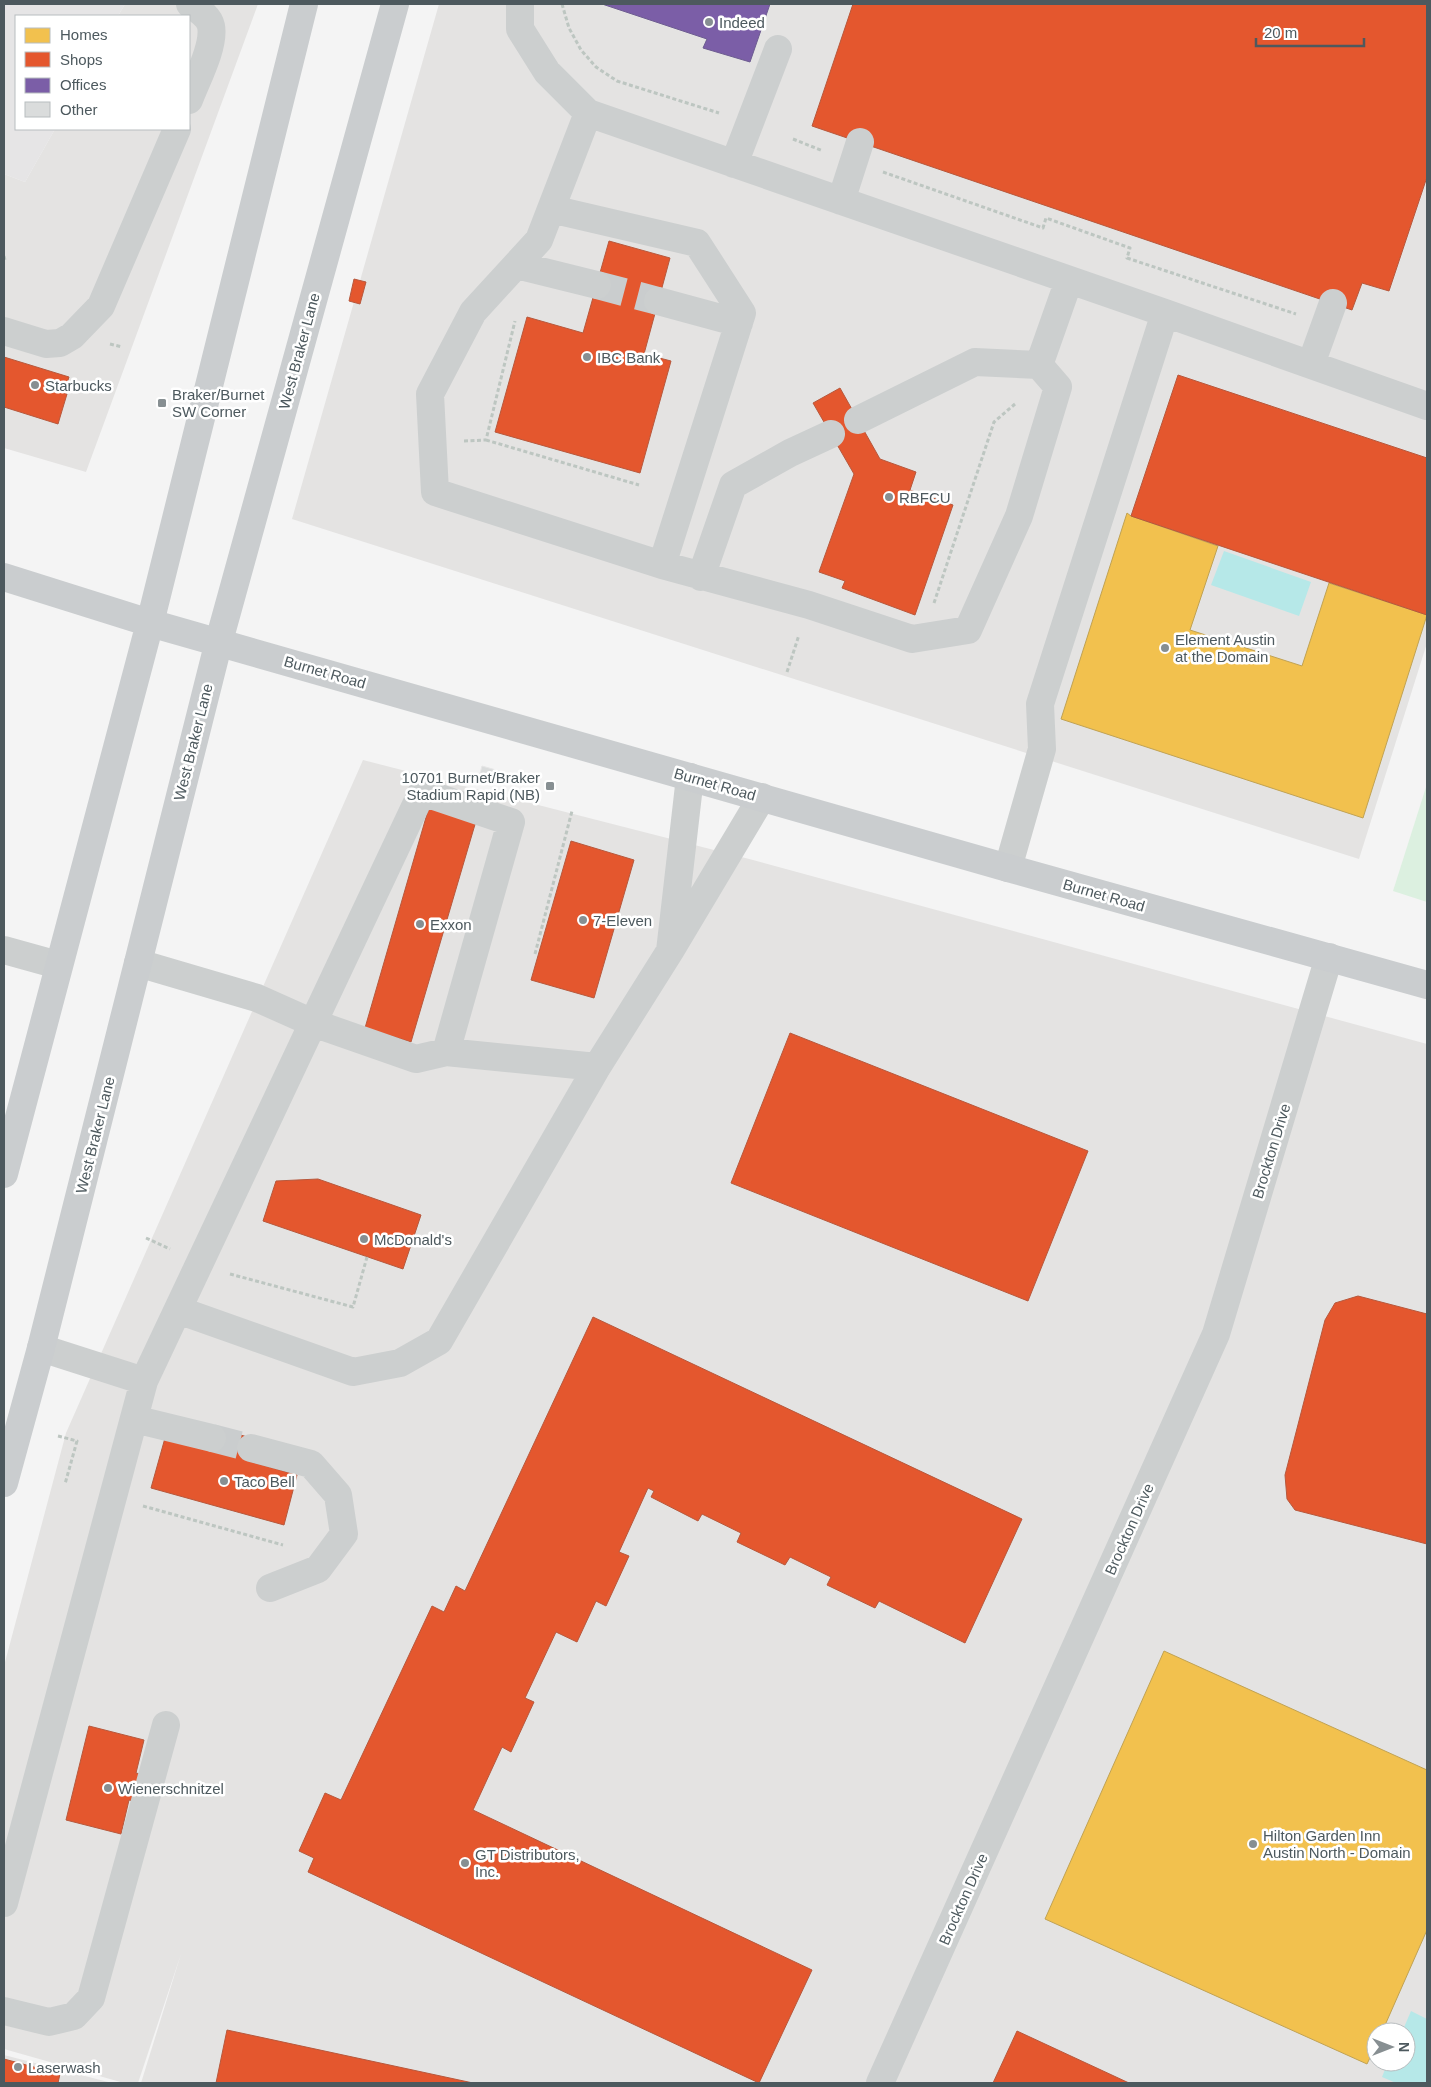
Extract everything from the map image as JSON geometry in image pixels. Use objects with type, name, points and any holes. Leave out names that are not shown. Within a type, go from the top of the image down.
[{"type":"main road","points":[[4,1174],[150,623],[304,4]]},
{"type":"main road","name":"West Braker Lane","points":[[4,1483],[41,1348],[218,641],[395,4]]},
{"type":"main road","name":"Burnet Road","points":[[4,577],[150,623],[1008,868],[1427,985]]},
{"type":"street","points":[[190,4],[204,14],[211,25],[210,43],[206,57],[190,97]]},
{"type":"street","points":[[520,4],[520,30],[547,72],[588,113],[1165,312],[1427,406]]},
{"type":"street","points":[[734,164],[778,49]]},
{"type":"street","points":[[588,113],[538,240],[473,312],[430,394],[435,492],[662,565],[809,605],[912,639],[968,630],[1019,516],[1058,387],[1039,365],[975,362],[858,420]]},
{"type":"street","points":[[4,331],[46,344],[60,343],[72,336],[101,306],[177,130]]},
{"type":"street","points":[[841,201],[857,152]]},
{"type":"street","points":[[551,209],[697,243],[742,312],[662,565]]},
{"type":"street","points":[[516,265],[597,285]]},
{"type":"street","points":[[1039,365],[1069,280]]},
{"type":"street","points":[[658,301],[739,323]]},
{"type":"street","points":[[1008,868],[1042,749],[1040,704],[1165,312]]},
{"type":"street","points":[[1312,364],[1329,314]]},
{"type":"street","points":[[701,577],[733,486],[790,453],[831,434]]},
{"type":"street","points":[[670,951],[690,777]]},
{"type":"street","points":[[4,1903],[144,1381],[422,792],[511,822],[446,1052]]},
{"type":"street","points":[[178,1310],[353,1372],[400,1364],[439,1341],[597,1067],[670,951],[762,797]]},
{"type":"street","points":[[4,950],[58,965]]},
{"type":"street","name":"Brockton Drive","points":[[880,2083],[1216,1334],[1329,957]]},
{"type":"street","points":[[138,962],[256,998],[313,1023],[416,1059],[446,1052],[597,1067]]},
{"type":"street","points":[[41,1348],[144,1381]]},
{"type":"street","points":[[134,1418],[212,1438]]},
{"type":"street","points":[[251,1448],[310,1464],[338,1495],[344,1534],[318,1569],[270,1588]]},
{"type":"street","points":[[4,2011],[49,2022],[74,2016],[92,1998],[166,1725]]},
{"type":"path","points":[[562,4],[569,28],[581,50],[596,66],[617,81],[727,116]]},
{"type":"path","points":[[793,139],[857,152],[1042,228],[1046,218],[1130,248],[1127,258],[1329,314]]},
{"type":"path","points":[[486,440],[515,321]]},
{"type":"path","points":[[933,606],[994,422],[1015,404]]},
{"type":"path","points":[[462,441],[486,440],[639,485]]},
{"type":"path","points":[[787,672],[801,628]]},
{"type":"path","points":[[535,954],[572,811]]},
{"type":"path","points":[[146,1238],[179,1252]]},
{"type":"path","points":[[228,1273],[353,1307],[367,1257]]},
{"type":"path","points":[[58,1436],[77,1441],[65,1484]]},
{"type":"path","points":[[142,1506],[283,1545]]},
{"type":"shaded area","points":[[4,4],[125,4],[119,15],[15,15],[15,130],[54,130],[25,182],[4,174]]},
{"type":"shaded area","points":[[125,4],[258,4],[86,472],[4,448],[4,174],[25,182],[54,130],[190,130],[190,15],[119,15]]},
{"type":"shaded area","points":[[439,4],[1427,4],[1427,643],[1359,859],[292,519]]},
{"type":"shaded area","points":[[363,760],[753,860],[1427,1044],[1427,2083],[141,2083],[181,1954],[138,2083],[124,2083],[4,2049],[4,1666],[66,1433]]},
{"type":"shaded area","name":"Laserwash","points":[[4,2055],[112,2083],[4,2083]]},
{"type":"green space","points":[[1427,784],[1427,902],[1393,891]]},
{"type":"water","points":[[1224,551],[1311,582],[1299,616],[1211,585]]},
{"type":"water","points":[[1411,2011],[1427,2019],[1427,2083],[1396,2083],[1382,2077],[1384,2072],[1416,2072],[1416,2022],[1406,2022]]},
{"type":"building: Homes","name":"Element Austin at the Domain","points":[[1127,513],[1218,546],[1190,630],[1302,666],[1329,583],[1427,615],[1363,818],[1061,719]]},
{"type":"building: Homes","name":"Hilton Garden Inn Austin North - Domain","points":[[1164,1651],[1427,1770],[1427,1930],[1386,2022],[1366,2022],[1366,2064],[1045,1919]]},
{"type":"building: Shops","points":[[853,4],[1427,4],[1427,177],[1389,291],[1362,283],[1352,310],[812,126]]},
{"type":"building: Shops","name":"IBC Bank","points":[[609,241],[670,258],[644,354],[671,361],[640,473],[495,432],[527,317],[583,333]]},
{"type":"building: Shops","points":[[354,279],[366,282],[360,304],[349,301]]},
{"type":"building: Shops","name":"Starbucks","points":[[4,357],[69,377],[64,393],[67,394],[58,424],[4,407]]},
{"type":"building: Shops","points":[[1178,375],[1427,458],[1427,615],[1131,516]]},
{"type":"building: Shops","name":"RBFCU","points":[[840,388],[880,459],[916,472],[910,490],[953,505],[915,615],[842,588],[845,581],[819,572],[854,474],[813,403]]},
{"type":"building: Shops","name":"Exxon","points":[[429,807],[476,821],[411,1042],[365,1028]]},
{"type":"building: Shops","name":"7-Eleven","points":[[571,841],[634,860],[594,998],[531,980]]},
{"type":"building: Shops","points":[[790,1033],[1088,1151],[1028,1301],[731,1183]]},
{"type":"building: Shops","name":"McDonald's","points":[[318,1179],[421,1215],[403,1269],[263,1221],[276,1181]]},
{"type":"building: Shops","points":[[1358,1296],[1427,1314],[1427,1544],[1295,1510],[1287,1499],[1285,1475],[1325,1320],[1335,1303]]},
{"type":"building: Shops","points":[[593,1317],[1022,1519],[965,1643],[879,1601],[875,1608],[827,1585],[831,1577],[790,1557],[785,1565],[737,1542],[741,1533],[702,1514],[698,1521],[651,1497],[654,1491],[648,1488],[619,1552],[629,1556],[606,1606],[596,1601],[577,1642],[556,1632],[525,1698],[534,1702],[511,1752],[502,1747],[473,1810],[812,1970],[759,2083],[308,1872],[314,1858],[299,1851],[325,1793],[341,1800],[432,1606],[444,1612],[456,1586],[465,1591]]},
{"type":"building: Shops","name":"Taco Bell","points":[[214,1427],[254,1439],[248,1461],[297,1475],[284,1525],[151,1488],[165,1438]]},
{"type":"building: Shops","name":"Wienerschnitzel","points":[[89,1726],[144,1740],[136,1773],[144,1775],[138,1802],[129,1800],[121,1834],[66,1820]]},
{"type":"building: Shops","points":[[227,2030],[473,2083],[216,2083]]},
{"type":"building: Shops","points":[[1017,2031],[1129,2083],[993,2083]]},
{"type":"building: Shops","name":"Laserwash","points":[[4,2059],[60,2074],[58,2083],[4,2083]]},
{"type":"building: Offices","name":"Indeed","points":[[602,4],[770,4],[750,62],[703,48],[707,39]]},
{"type":"building: Other","points":[[482,766],[503,772],[501,783],[479,777]]},
{"type":"tunnel","points":[[597,285],[658,301]]},
{"type":"tunnel","points":[[212,1438],[251,1448]]},
{"type":"place","name":"Indeed","points":[[709,22]]},
{"type":"place","name":"IBC Bank","points":[[587,357]]},
{"type":"place","name":"Starbucks","points":[[35,385]]},
{"type":"place","name":"Braker/Burnet SW Corner","points":[[162,403]]},
{"type":"place","name":"RBFCU","points":[[889,497]]},
{"type":"place","name":"Element Austin at the Domain","points":[[1165,648]]},
{"type":"place","name":"10701 Burnet/Braker Stadium Rapid (NB)","points":[[550,786]]},
{"type":"place","name":"7-Eleven","points":[[583,920]]},
{"type":"place","name":"Exxon","points":[[420,924]]},
{"type":"place","name":"McDonald's","points":[[364,1239]]},
{"type":"place","name":"Taco Bell","points":[[224,1481]]},
{"type":"place","name":"Wienerschnitzel","points":[[108,1788]]},
{"type":"place","name":"Hilton Garden Inn Austin North - Domain","points":[[1253,1844]]},
{"type":"place","name":"GT Distributors, Inc.","points":[[465,1863]]},
{"type":"place","name":"Laserwash","points":[[18,2067]]}]
